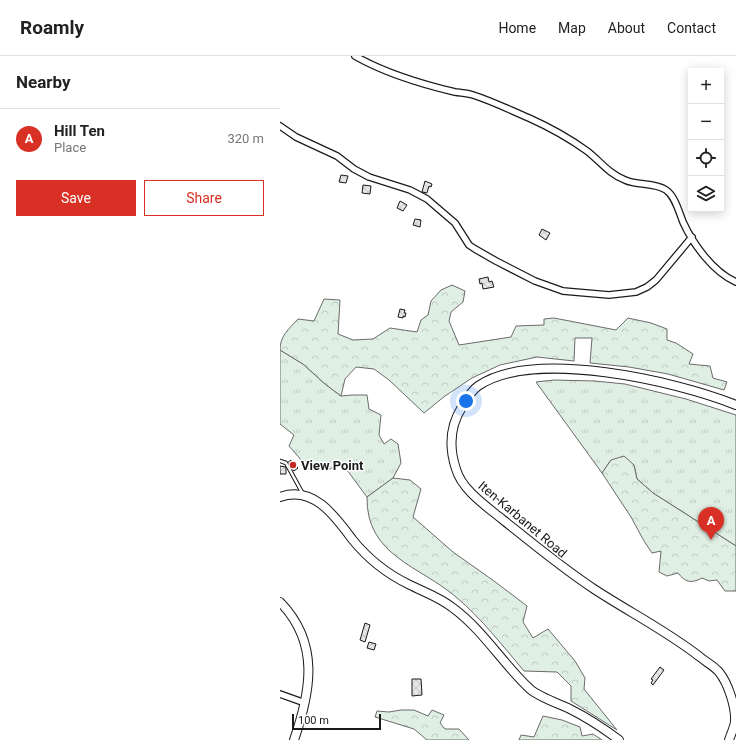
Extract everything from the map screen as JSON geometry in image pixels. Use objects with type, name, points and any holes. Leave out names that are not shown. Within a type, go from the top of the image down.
[{"type":"main road","name":"Iten-Karbanet Road","points":[[729,740],[735,720],[733,698],[719,672],[688,648],[593,589],[546,555],[482,503],[465,486],[457,473],[452,458],[451,441],[456,416],[477,386],[508,372],[535,369],[592,370],[665,383],[736,405]]},
{"type":"main road","points":[[280,497],[294,494],[304,495],[322,504],[336,518],[358,547],[378,566],[409,585],[452,606],[460,613],[472,624],[531,690],[594,722],[619,740]]},
{"type":"main road","points":[[280,602],[288,610],[303,637],[309,663],[305,703],[294,740]]},
{"type":"street","points":[[355,56],[396,75],[455,92],[473,95],[530,119],[567,137],[588,151],[607,170],[625,181],[655,186],[666,190],[671,194],[684,224],[709,261],[721,274],[736,282]]},
{"type":"street","points":[[280,126],[296,137],[337,156],[354,169],[369,177],[410,190],[427,199],[455,223],[469,245],[535,281],[563,291],[609,295],[636,292],[647,287],[656,280],[692,237]]},
{"type":"street","points":[[280,694],[305,703]]},
{"type":"lane","points":[[280,461],[286,463],[304,495]]},
{"type":"green space","points":[[452,285],[465,291],[463,302],[451,312],[449,321],[459,345],[511,337],[516,326],[544,325],[544,319],[554,318],[616,330],[628,318],[651,323],[667,329],[667,340],[676,343],[693,354],[689,364],[710,366],[713,378],[727,382],[724,390],[668,374],[629,367],[590,363],[592,338],[575,338],[574,361],[537,357],[500,365],[472,378],[445,396],[424,413],[389,380],[374,369],[356,367],[345,379],[341,396],[303,364],[280,350],[281,341],[288,330],[298,319],[314,321],[324,299],[340,300],[338,334],[353,340],[373,339],[390,328],[417,332],[421,320],[428,315],[431,301],[441,290]]},
{"type":"green space","points":[[280,350],[303,364],[341,396],[367,395],[369,409],[381,415],[379,435],[384,444],[391,439],[398,444],[401,463],[393,478],[367,497],[347,470],[338,464],[330,469],[310,470],[289,446],[294,435],[280,424]]},
{"type":"green space","points":[[554,380],[595,381],[625,384],[686,399],[736,415],[736,546],[653,493],[637,479],[634,465],[611,460],[602,473],[536,382]]},
{"type":"green space","points":[[624,456],[634,465],[637,479],[653,493],[736,546],[736,591],[725,591],[717,580],[709,581],[702,578],[695,581],[688,581],[678,573],[667,576],[659,572],[661,551],[652,553],[631,517],[602,473],[611,460]]},
{"type":"green space","points":[[393,478],[410,480],[421,489],[413,517],[453,552],[527,606],[523,622],[533,638],[548,629],[575,661],[585,678],[584,689],[617,730],[571,701],[571,686],[557,672],[524,671],[492,632],[465,605],[442,586],[398,558],[385,546],[375,533],[369,517],[367,497]]},
{"type":"green space","points":[[414,710],[428,716],[432,710],[444,715],[440,723],[445,729],[459,729],[469,740],[427,740],[414,729],[375,717],[377,711],[389,712]]},
{"type":"green space","points":[[543,716],[562,720],[580,727],[582,736],[593,734],[602,740],[519,740],[521,735],[534,737]]},
{"type":"building","points":[[341,175],[348,176],[346,183],[339,182]]},
{"type":"building","points":[[425,181],[432,184],[431,187],[429,186],[427,193],[422,192]]},
{"type":"building","points":[[363,185],[371,186],[370,194],[362,193]]},
{"type":"building","points":[[400,201],[407,205],[403,211],[397,208]]},
{"type":"building","points":[[415,219],[421,220],[420,227],[413,225]]},
{"type":"building","points":[[542,229],[550,233],[546,240],[539,235]]},
{"type":"building","points":[[488,277],[489,282],[492,281],[494,287],[483,289],[482,283],[480,284],[479,279]]},
{"type":"building","points":[[400,309],[405,310],[404,313],[406,313],[405,317],[403,316],[403,318],[398,317]]},
{"type":"building","name":"View Point","points":[[291,460],[298,468],[294,471],[287,463]]},
{"type":"building","points":[[280,466],[286,467],[286,474],[280,474]]},
{"type":"building","points":[[365,623],[370,625],[365,642],[360,640]]},
{"type":"building","points":[[369,642],[376,644],[374,650],[367,648]]},
{"type":"building","points":[[660,667],[664,670],[653,685],[651,683],[653,680],[651,679]]},
{"type":"building","points":[[412,679],[421,679],[422,695],[412,696]]},
{"type":"place","name":"View Point","points":[[293,465]]},
{"type":"place","name":"Hill Ten","points":[[711,540]]}]
